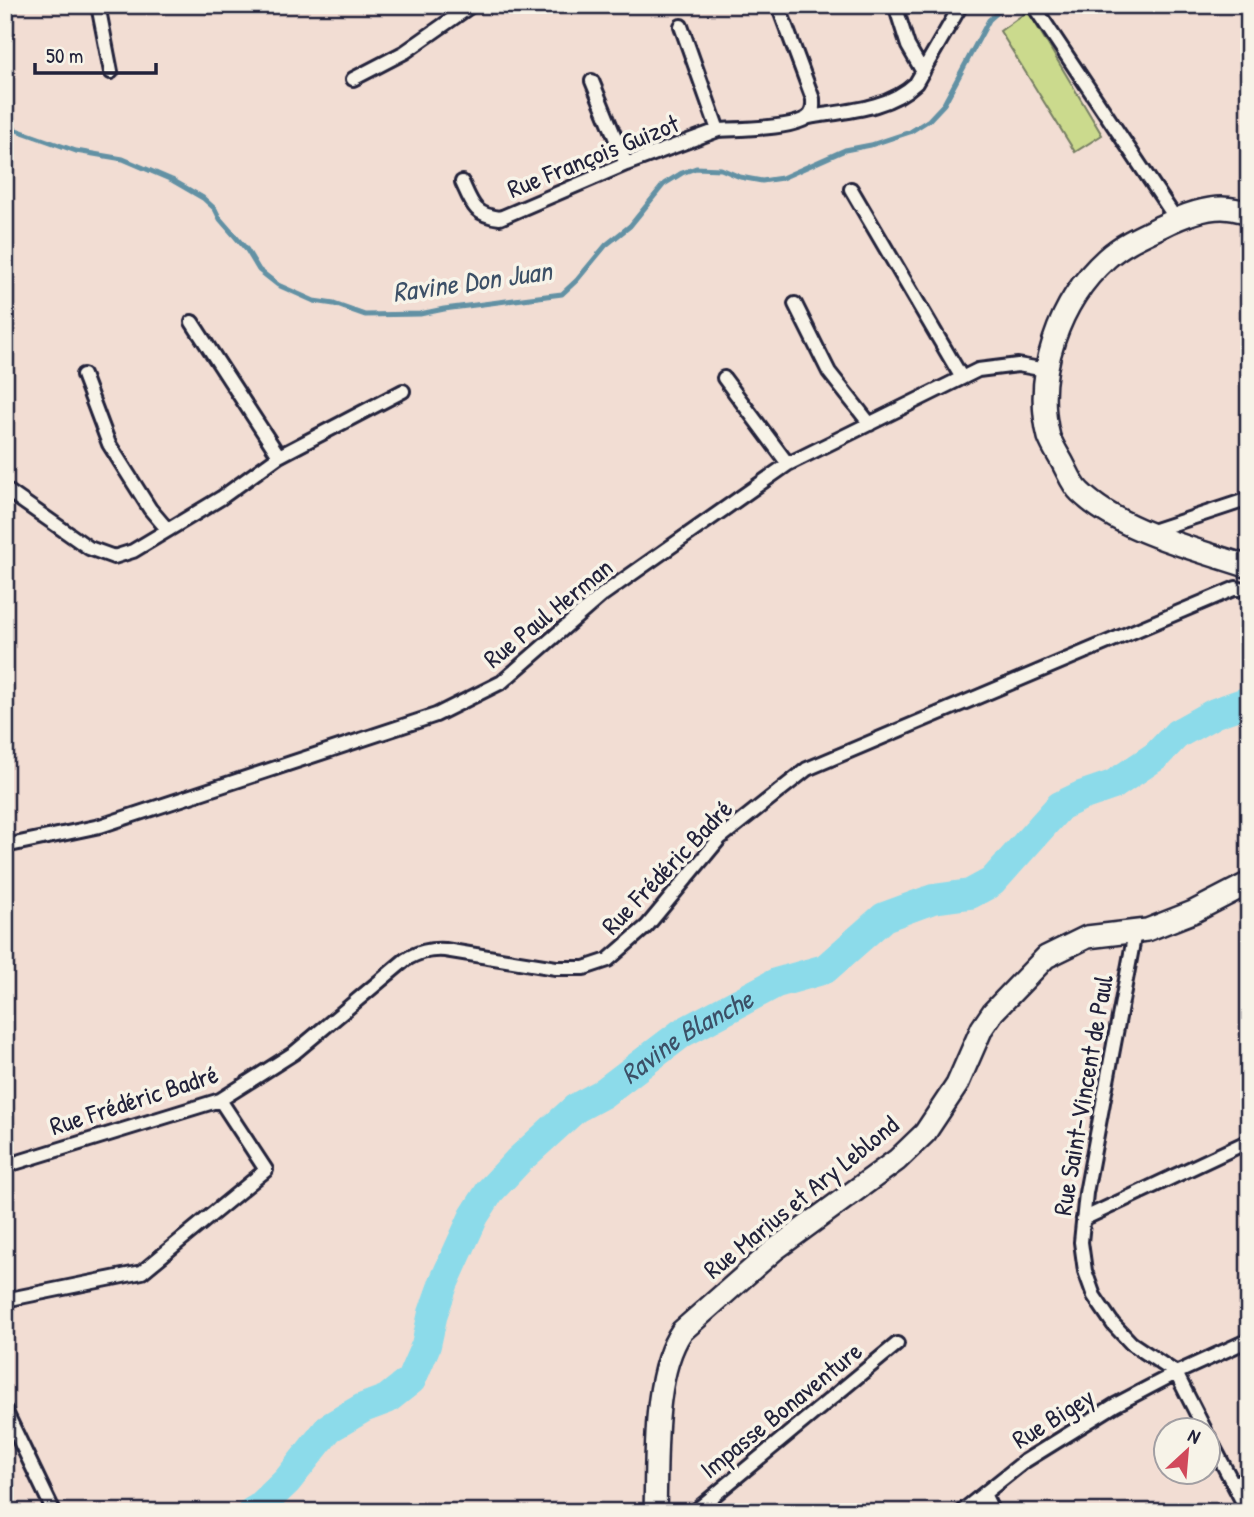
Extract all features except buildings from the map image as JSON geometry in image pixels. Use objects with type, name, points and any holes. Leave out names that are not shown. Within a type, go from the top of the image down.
[{"type":"main road","points":[[1249,212],[1222,208],[1201,211],[1140,236],[1107,257],[1081,288],[1058,328],[1046,370],[1043,402],[1050,439],[1078,491],[1112,517],[1149,533],[1249,567]]},
{"type":"main road","name":"Rue Marius et Ary Leblond","points":[[655,1512],[661,1395],[667,1363],[674,1343],[682,1331],[774,1250],[897,1160],[925,1133],[957,1085],[987,1020],[1045,957],[1087,937],[1135,932],[1193,912],[1249,883]]},
{"type":"street","points":[[98,5],[111,72]]},
{"type":"street","points":[[354,79],[405,52],[472,5]]},
{"type":"street","points":[[778,5],[813,99],[809,117]]},
{"type":"street","points":[[895,5],[908,46],[923,72]]},
{"type":"street","name":"Rue François Guizot","points":[[461,182],[474,209],[500,218],[626,164],[718,130],[783,126],[809,117],[888,102],[906,93],[916,83],[961,5]]},
{"type":"street","points":[[1035,8],[1177,219]]},
{"type":"street","name":"Rue François Guizot","points":[[681,26],[718,130]]},
{"type":"street","points":[[592,81],[626,164]]},
{"type":"street","points":[[851,188],[962,378]]},
{"type":"street","points":[[795,304],[829,372],[870,424]]},
{"type":"street","points":[[192,321],[279,456]]},
{"type":"street","name":"Rue Paul Herman","points":[[5,846],[100,826],[448,709],[502,682],[602,595],[788,464],[978,370],[1018,365],[1046,370]]},
{"type":"street","points":[[83,375],[109,444],[150,509],[167,529]]},
{"type":"street","points":[[724,378],[788,464]]},
{"type":"street","points":[[5,489],[89,548],[114,557],[134,551],[221,498],[279,456],[403,391]]},
{"type":"street","points":[[1149,533],[1249,499]]},
{"type":"street","name":"Rue Frédéric Badré","points":[[5,1166],[220,1100],[294,1053],[416,953],[430,949],[445,950],[556,968],[584,968],[608,960],[648,926],[720,838],[807,769],[1236,588],[1249,591]]},
{"type":"street","name":"Rue Saint-Vincent de Paul","points":[[1135,932],[1086,1193],[1081,1242],[1085,1271],[1094,1296],[1113,1324],[1131,1343],[1176,1373],[1198,1416]]},
{"type":"street","points":[[5,1300],[142,1272],[266,1170],[220,1100]]},
{"type":"street","points":[[1083,1219],[1249,1141]]},
{"type":"street","name":"Rue Bigey","points":[[961,1512],[1025,1461],[1115,1405],[1176,1373],[1249,1340]]},
{"type":"street","name":"Impasse Bonaventure","points":[[694,1512],[897,1344]]},
{"type":"street","points":[[5,1410],[54,1512]]},
{"type":"street","points":[[1222,1461],[1248,1512]]},
{"type":"street","points":[[1234,1485],[1249,1476]]},
{"type":"street","points":[[984,1493],[993,1512]]},
{"type":"green space","points":[[1028,11],[1102,135],[1075,152],[1000,31]]},
{"type":"waterway","name":"Ravine Don Juan","points":[[5,126],[76,151],[123,159],[172,180],[203,198],[247,250],[259,270],[278,285],[314,301],[334,304],[365,315],[420,314],[562,294],[606,245],[630,226],[664,184],[682,173],[696,168],[721,169],[740,177],[762,181],[782,178],[845,150],[871,145],[910,132],[929,120],[944,104],[989,20],[1006,5]]},
{"type":"waterway","name":"Ravine Blanche","points":[[252,1512],[287,1481],[329,1428],[363,1408],[387,1399],[411,1380],[426,1345],[444,1282],[474,1216],[490,1191],[519,1160],[576,1108],[602,1094],[682,1033],[776,983],[825,969],[884,917],[933,899],[970,894],[992,882],[1060,806],[1113,785],[1156,756],[1177,734],[1215,713],[1249,701]]}]
